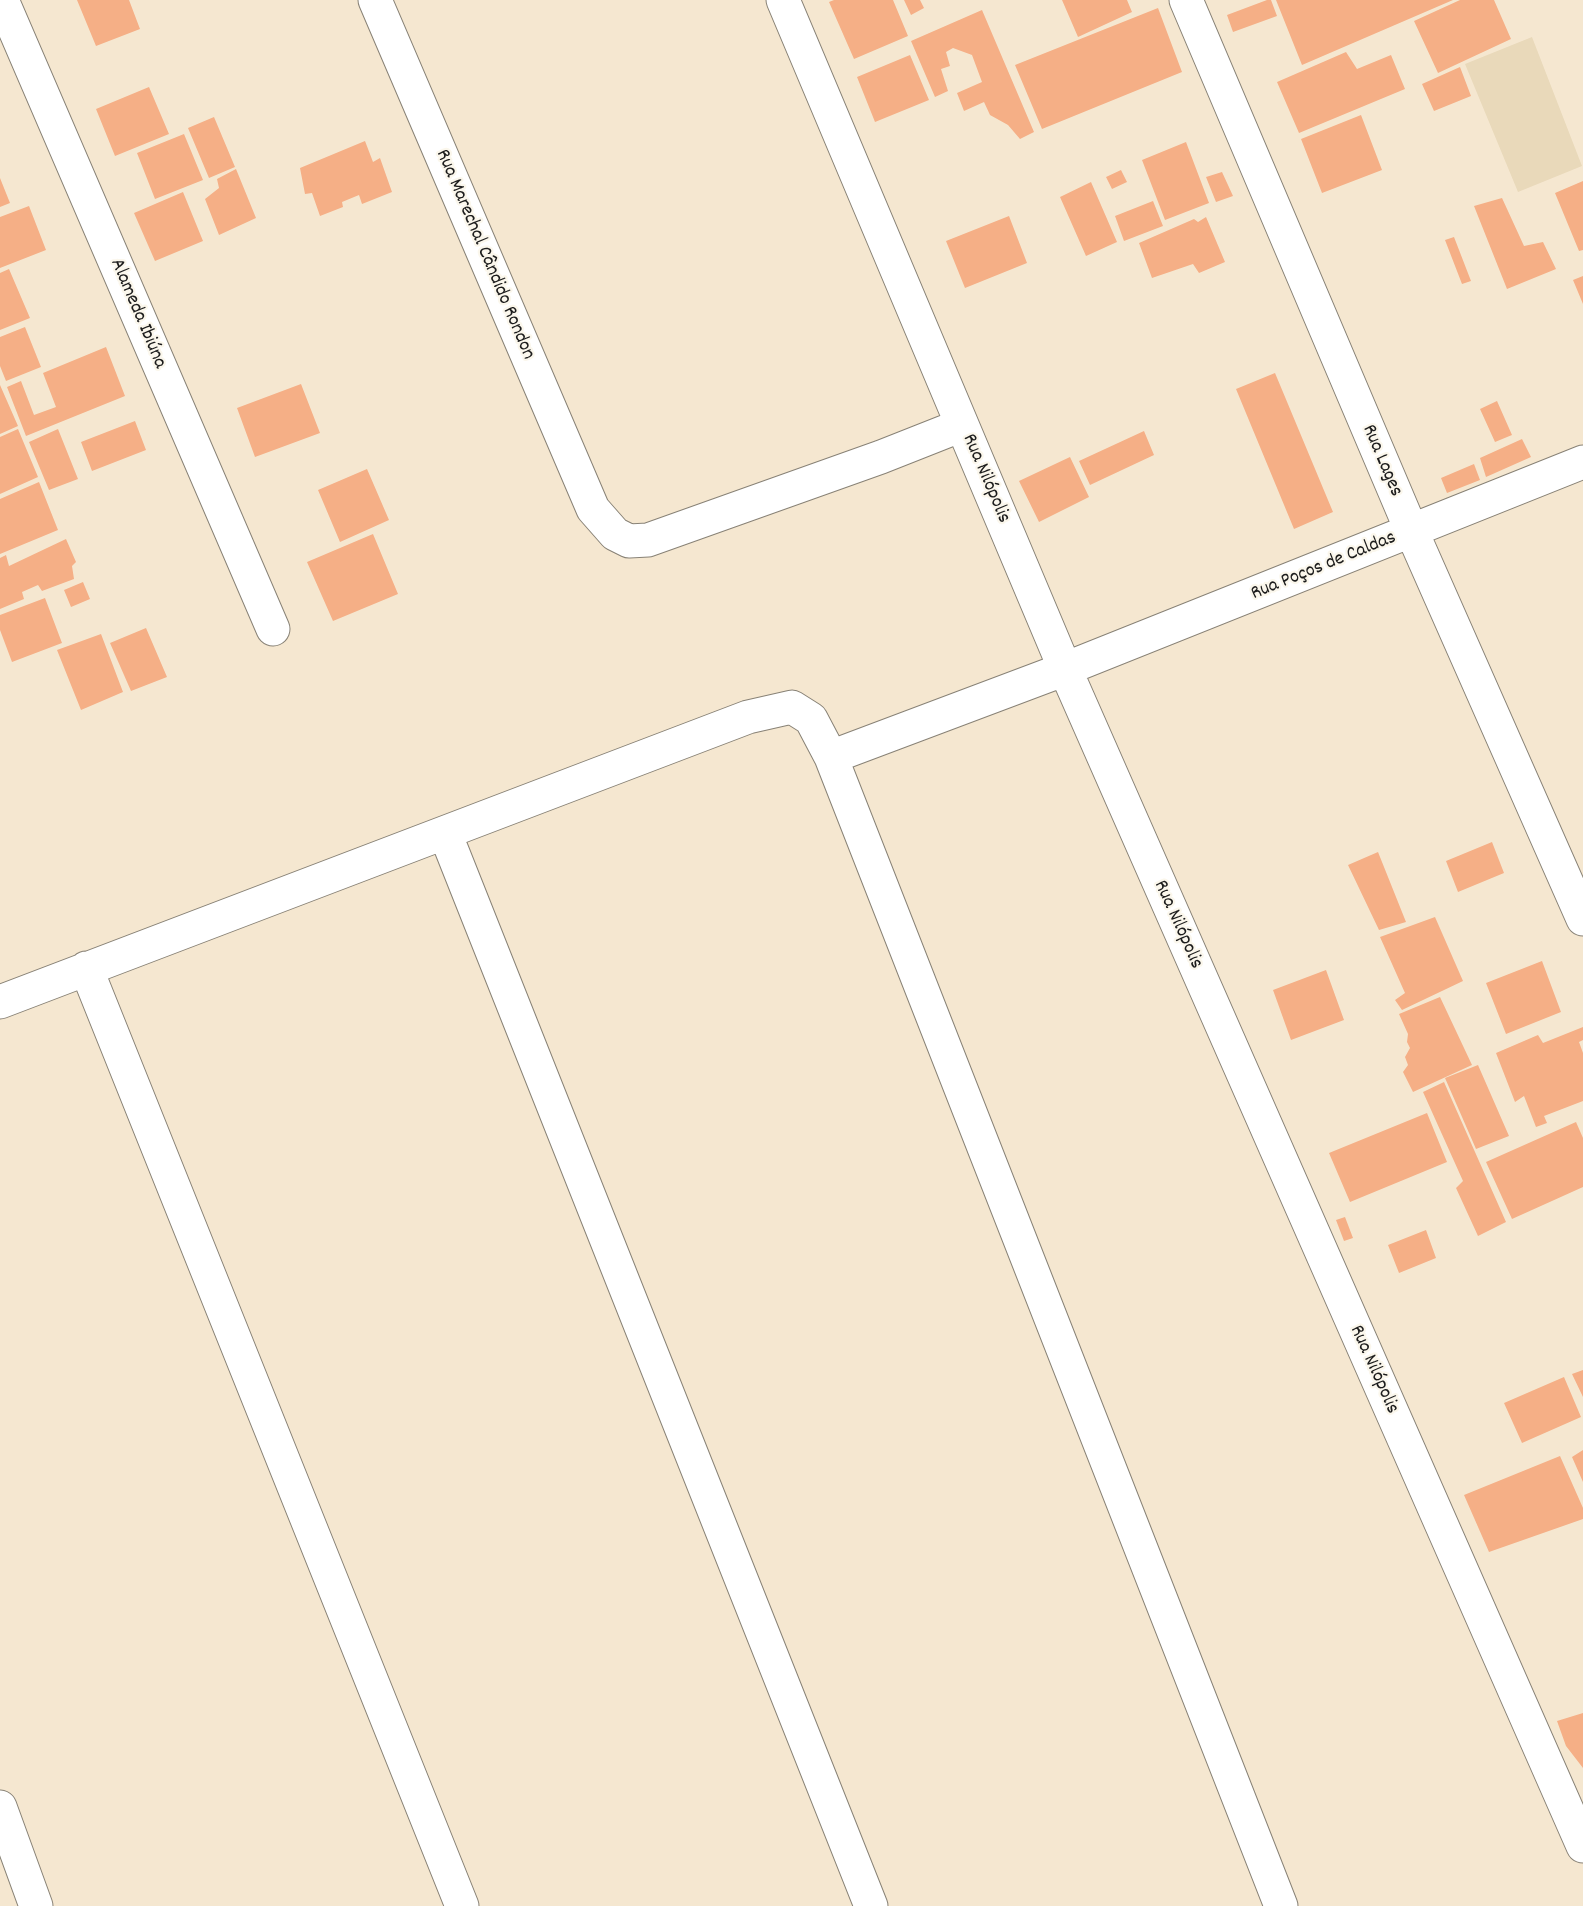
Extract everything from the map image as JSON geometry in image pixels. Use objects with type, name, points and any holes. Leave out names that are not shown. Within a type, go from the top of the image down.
[{"type":"street","name":"Alameda Ibiúna","points":[[2,0],[273,629]]},
{"type":"street","name":"Rua Marechal Cândido Rondon","points":[[375,0],[593,509],[615,534],[629,541],[648,540],[881,458],[962,425]]},
{"type":"street","name":"Rua Nilópolis","points":[[783,0],[1065,669],[1583,1846]]},
{"type":"street","name":"Rua Lages","points":[[1186,0],[1412,532],[1583,919]]},
{"type":"street","name":"Rua Poços de Caldas","points":[[831,757],[1065,669],[1583,462]]},
{"type":"street","points":[[0,1002],[748,717],[792,707],[812,719],[831,757],[1281,1906]]},
{"type":"street","points":[[445,834],[872,1906]]},
{"type":"street","points":[[86,968],[462,1906]]},
{"type":"street","points":[[0,1807],[36,1906]]},
{"type":"shaded area","points":[[1532,37],[1582,166],[1518,192],[1465,64]]},
{"type":"building","points":[[77,0],[129,0],[140,29],[96,46]]},
{"type":"building","points":[[834,0],[893,0],[908,36],[854,59],[829,2]]},
{"type":"building","points":[[904,0],[920,0],[924,8],[911,15]]},
{"type":"building","points":[[1062,0],[1127,0],[1132,12],[1078,37]]},
{"type":"building","points":[[1271,0],[1277,16],[1233,32],[1227,15]]},
{"type":"building","points":[[1276,0],[1453,0],[1302,65]]},
{"type":"building","points":[[1460,0],[1494,0],[1511,39],[1438,73],[1414,21]]},
{"type":"building","points":[[1158,8],[1182,72],[1042,129],[1015,65]]},
{"type":"building","points":[[982,10],[1034,132],[1020,139],[1008,125],[990,115],[984,102],[964,111],[957,93],[982,82],[972,55],[953,48],[946,52],[950,66],[941,69],[948,91],[935,97],[911,41]]},
{"type":"building","points":[[1346,52],[1357,69],[1391,55],[1405,89],[1299,133],[1277,82]]},
{"type":"building","points":[[910,55],[929,100],[875,122],[857,77]]},
{"type":"building","points":[[1460,67],[1471,96],[1434,111],[1422,84]]},
{"type":"building","points":[[149,87],[169,134],[115,156],[96,109]]},
{"type":"building","points":[[1361,115],[1382,170],[1322,193],[1301,139]]},
{"type":"building","points":[[214,117],[235,167],[209,178],[188,128]]},
{"type":"building","points":[[184,134],[203,180],[155,199],[137,153]]},
{"type":"building","points":[[365,141],[373,162],[380,158],[392,192],[362,204],[359,195],[342,202],[343,207],[320,216],[312,193],[305,194],[300,168]]},
{"type":"building","points":[[1186,142],[1209,203],[1165,220],[1142,160]]},
{"type":"building","points":[[236,169],[256,218],[219,235],[205,199],[219,188],[217,179]]},
{"type":"building","points":[[1121,170],[1127,182],[1112,189],[1106,177]]},
{"type":"building","points":[[1222,172],[1233,196],[1216,202],[1206,177]]},
{"type":"building","points":[[0,178],[10,203],[0,207]]},
{"type":"building","points":[[1583,181],[1583,250],[1579,251],[1555,193]]},
{"type":"building","points":[[1091,182],[1117,242],[1086,256],[1060,197]]},
{"type":"building","points":[[183,192],[203,241],[155,261],[134,213]]},
{"type":"building","points":[[1502,198],[1524,246],[1543,242],[1556,269],[1507,289],[1474,206]]},
{"type":"building","points":[[1153,201],[1163,226],[1124,241],[1115,216]]},
{"type":"building","points":[[29,206],[46,250],[0,268],[0,217]]},
{"type":"building","points":[[1009,216],[1027,263],[965,288],[946,241]]},
{"type":"building","points":[[1206,217],[1225,262],[1199,273],[1193,264],[1152,278],[1139,243],[1194,219],[1198,222]]},
{"type":"building","points":[[1454,237],[1471,281],[1462,284],[1445,240]]},
{"type":"building","points":[[9,269],[30,318],[0,330],[0,273]]},
{"type":"building","points":[[1583,276],[1583,304],[1573,280]]},
{"type":"building","points":[[25,327],[41,367],[6,381],[0,366],[0,337]]},
{"type":"building","points":[[106,347],[125,396],[26,436],[7,387],[21,381],[34,415],[56,407],[43,373]]},
{"type":"building","points":[[1275,373],[1333,512],[1294,529],[1236,389]]},
{"type":"building","points":[[301,384],[320,433],[255,457],[237,408]]},
{"type":"building","points":[[0,385],[18,426],[0,434]]},
{"type":"building","points":[[1497,401],[1512,435],[1495,442],[1480,409]]},
{"type":"building","points":[[135,421],[146,450],[92,471],[81,442]]},
{"type":"building","points":[[18,429],[38,477],[0,494],[0,437]]},
{"type":"building","points":[[58,429],[78,479],[49,490],[29,442]]},
{"type":"building","points":[[1144,431],[1154,455],[1090,485],[1079,461]]},
{"type":"building","points":[[1522,439],[1531,457],[1486,477],[1480,458]]},
{"type":"building","points":[[1070,457],[1089,497],[1039,522],[1019,481]]},
{"type":"building","points":[[1474,464],[1480,480],[1447,493],[1441,478]]},
{"type":"building","points":[[367,469],[389,520],[340,542],[318,490]]},
{"type":"building","points":[[39,482],[58,530],[0,554],[0,499]]},
{"type":"building","points":[[373,534],[398,594],[333,621],[307,562]]},
{"type":"building","points":[[66,539],[76,562],[72,566],[74,579],[42,591],[38,585],[22,592],[24,599],[0,609],[0,558],[6,555],[9,566]]},
{"type":"building","points":[[83,582],[90,599],[71,607],[64,590]]},
{"type":"building","points":[[45,598],[62,643],[12,662],[0,630],[0,615]]},
{"type":"building","points":[[146,628],[167,677],[131,691],[110,643]]},
{"type":"building","points":[[101,634],[123,692],[81,710],[57,650]]},
{"type":"building","points":[[1492,842],[1504,873],[1458,892],[1446,861]]},
{"type":"building","points":[[1378,852],[1406,922],[1379,930],[1348,865]]},
{"type":"building","points":[[1435,917],[1463,981],[1402,1010],[1395,1000],[1405,993],[1380,937]]},
{"type":"building","points":[[1542,961],[1561,1012],[1506,1034],[1486,983]]},
{"type":"building","points":[[1326,970],[1344,1020],[1291,1040],[1273,990]]},
{"type":"building","points":[[1440,997],[1472,1065],[1413,1092],[1403,1072],[1408,1065],[1405,1057],[1410,1048],[1407,1042],[1408,1034],[1399,1014]]},
{"type":"building","points":[[1583,1027],[1583,1040],[1579,1042],[1583,1053],[1583,1101],[1544,1116],[1547,1123],[1536,1127],[1524,1096],[1515,1102],[1496,1053],[1538,1035],[1543,1043]]},
{"type":"building","points":[[1478,1065],[1509,1136],[1476,1149],[1445,1078]]},
{"type":"building","points":[[1444,1082],[1506,1222],[1478,1236],[1456,1188],[1463,1181],[1423,1092]]},
{"type":"building","points":[[1427,1113],[1447,1162],[1350,1202],[1329,1153]]},
{"type":"building","points":[[1576,1122],[1583,1138],[1583,1187],[1512,1219],[1486,1162]]},
{"type":"building","points":[[1345,1217],[1353,1238],[1344,1241],[1336,1220]]},
{"type":"building","points":[[1426,1230],[1436,1258],[1399,1273],[1388,1245]]},
{"type":"building","points":[[1583,1370],[1583,1397],[1572,1374]]},
{"type":"building","points":[[1564,1377],[1581,1417],[1522,1443],[1504,1403]]},
{"type":"building","points":[[1583,1450],[1583,1482],[1572,1457]]},
{"type":"building","points":[[1560,1456],[1583,1508],[1583,1519],[1489,1552],[1464,1495]]},
{"type":"building","points":[[1583,1713],[1583,1768],[1566,1746],[1557,1721]]}]
